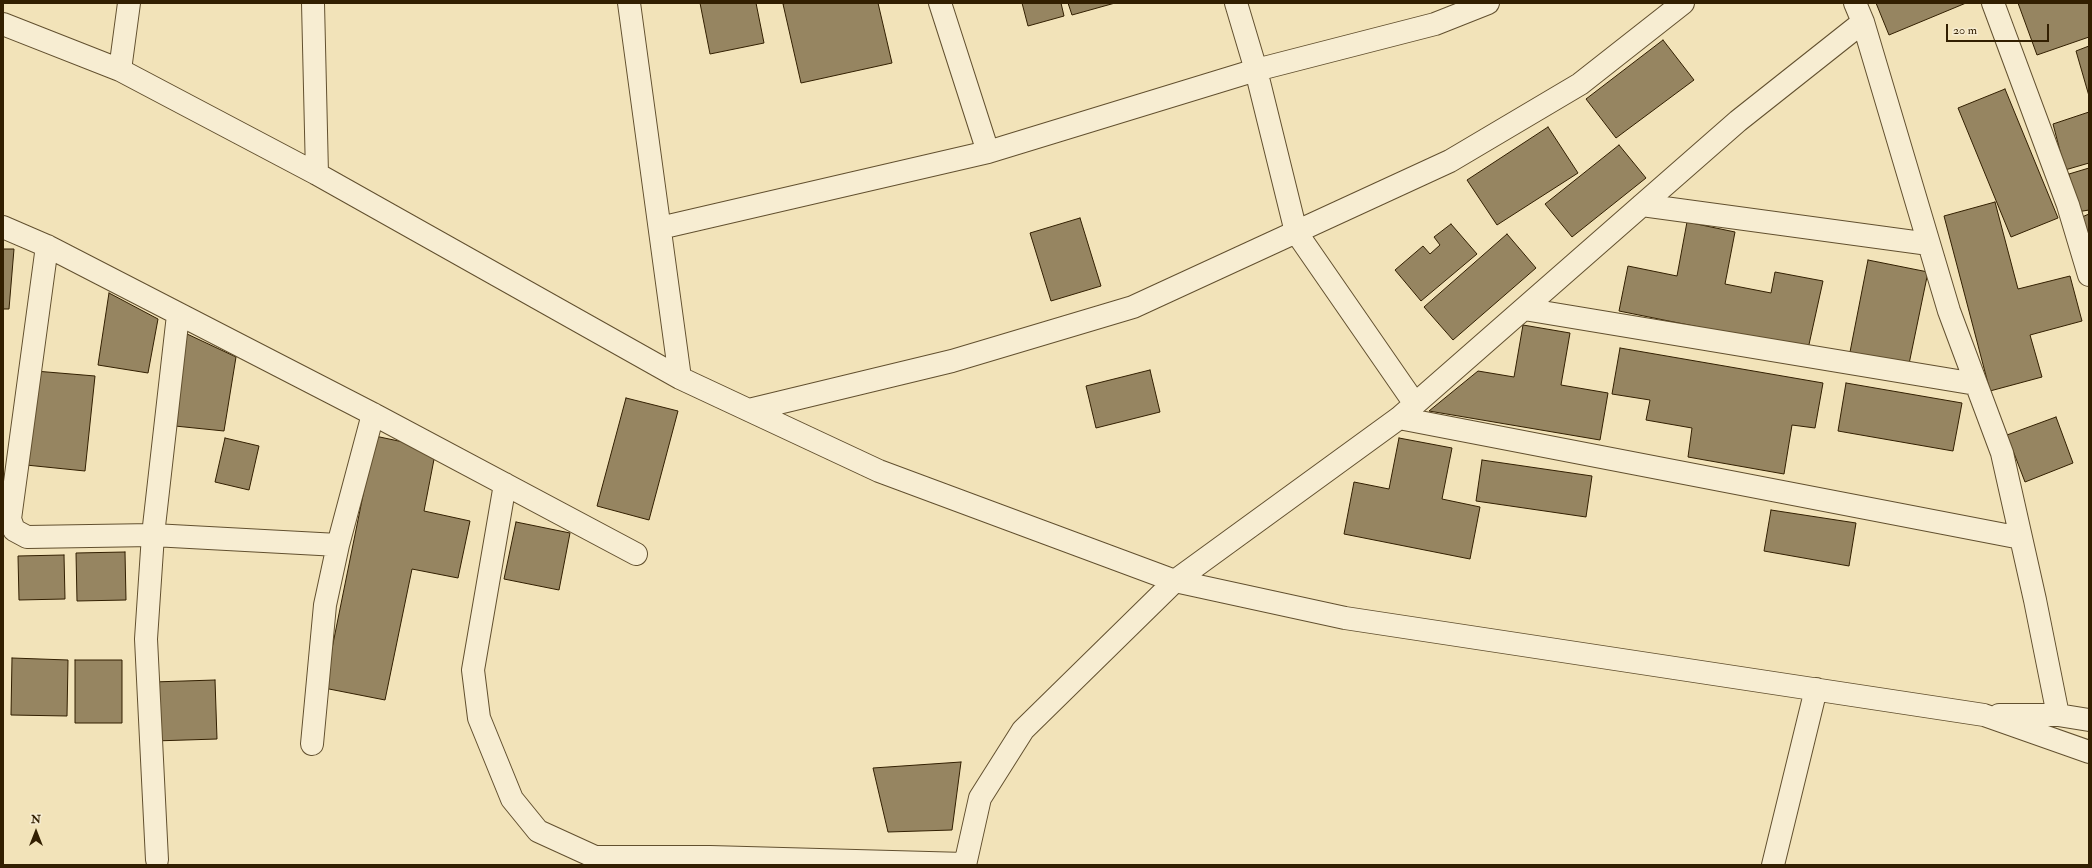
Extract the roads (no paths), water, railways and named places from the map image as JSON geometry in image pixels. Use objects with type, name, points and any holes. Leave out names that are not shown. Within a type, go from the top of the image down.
[{"type":"street","points":[[120,70],[129,3]]},
{"type":"street","points":[[313,3],[317,174]]},
{"type":"street","points":[[629,3],[680,378]]},
{"type":"street","points":[[940,3],[988,152]]},
{"type":"street","points":[[1236,3],[1256,70],[1296,232],[1407,411],[2021,538]]},
{"type":"street","points":[[660,228],[988,152],[1256,70],[1435,24],[1488,3]]},
{"type":"street","points":[[749,410],[952,361],[1133,307],[1450,161],[1580,84],[1683,3]]},
{"type":"street","points":[[1992,3],[2068,205],[2089,275]]},
{"type":"street","points":[[505,484],[473,670],[479,718],[512,799],[538,831],[595,857],[710,856],[965,864],[980,798],[1023,730],[1175,581],[1407,411],[1859,13],[1949,311],[2002,453],[2058,715]]},
{"type":"street","points":[[3,24],[120,70],[317,174],[680,378],[879,471],[1175,581],[1345,618],[1984,715],[2058,715],[2089,720]]},
{"type":"street","points":[[1642,205],[1929,244]]},
{"type":"street","points":[[3,228],[47,246],[373,414],[636,554]]},
{"type":"street","points":[[47,246],[10,519],[14,530],[27,537],[153,535],[338,545]]},
{"type":"street","points":[[1524,309],[1976,384]]},
{"type":"street","points":[[157,860],[146,639],[153,535],[178,314]]},
{"type":"street","points":[[312,744],[325,605],[338,545],[373,414]]},
{"type":"street","points":[[1773,865],[1816,689]]},
{"type":"street","points":[[1984,715],[2089,752]]}]
